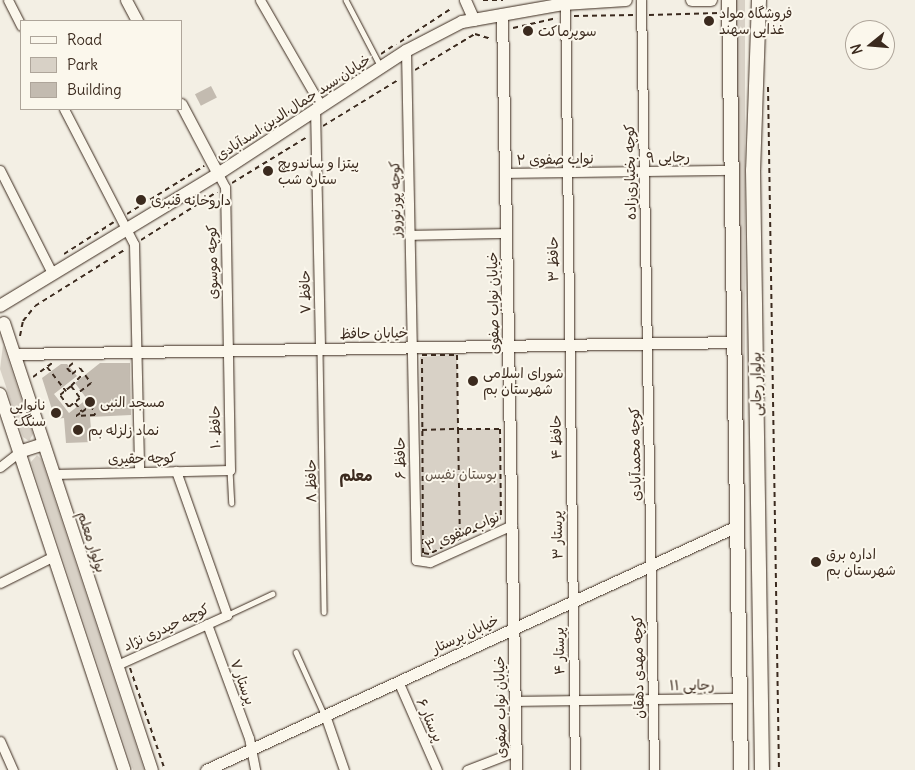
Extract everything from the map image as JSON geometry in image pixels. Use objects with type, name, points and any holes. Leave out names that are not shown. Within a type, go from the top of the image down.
[{"type":"main road","name":"خیابان سید جمال الدین اسدآبادی","points":[[0,306],[50,268],[127,231],[218,174],[317,103],[379,62],[474,20],[502,14],[626,0]]},
{"type":"main road","points":[[692,0],[712,0]]},
{"type":"main road","name":"بولوار رجایی","points":[[729,0],[741,770]]},
{"type":"main road","points":[[750,0],[754,34]]},
{"type":"main road","name":"بولوار رجایی","points":[[759,0],[754,34],[762,770]]},
{"type":"main road","name":"بولوار معلم","points":[[1,322],[20,354],[44,444],[152,770]]},
{"type":"main road","points":[[0,394],[2,408],[19,452],[124,770]]},
{"type":"main road","points":[[736,435],[757,435]]},
{"type":"main road","points":[[19,452],[44,444]]},
{"type":"street","points":[[8,0],[20,24]]},
{"type":"street","points":[[126,0],[136,20]]},
{"type":"street","points":[[260,0],[317,103]]},
{"type":"street","points":[[464,0],[474,20]]},
{"type":"street","name":"کوچه بختیاری‌زاده","points":[[642,0],[647,343]]},
{"type":"street","name":"حافظ ۳","points":[[564,7],[568,344]]},
{"type":"street","name":"خیابان نواب صفوی","points":[[502,14],[516,770]]},
{"type":"street","name":"کوچه پورنوروز","points":[[406,51],[412,348]]},
{"type":"street","name":"حافظ ۷","points":[[317,103],[315,131],[320,349]]},
{"type":"street","points":[[182,106],[218,174]]},
{"type":"street","points":[[65,110],[134,244],[139,472]]},
{"type":"street","points":[[0,170],[50,268]]},
{"type":"street","name":"رجایی ۹","points":[[605,172],[732,170]]},
{"type":"street","name":"نواب صفوی ۲","points":[[505,173],[605,172]]},
{"type":"street","name":"کوچه موسوی","points":[[218,174],[225,187],[227,351]]},
{"type":"street","points":[[409,235],[506,233]]},
{"type":"street","name":"خیابان حافظ","points":[[20,354],[735,342]]},
{"type":"street","name":"کوچه محمدآبادی","points":[[647,343],[651,564]]},
{"type":"street","name":"حافظ ۴","points":[[568,344],[570,470]]},
{"type":"street","name":"حافظ ۶","points":[[412,348],[417,430],[416,560],[423,561]]},
{"type":"street","name":"حافظ ۱۰","points":[[227,351],[230,470]]},
{"type":"street","points":[[0,468],[19,452]]},
{"type":"street","name":"کوچه حقیری","points":[[54,474],[230,470]]},
{"type":"street","name":"پرستار ۳","points":[[570,470],[572,600]]},
{"type":"street","points":[[176,471],[227,615]]},
{"type":"street","name":"نواب صفوی ۳","points":[[423,561],[430,562],[460,544],[512,525]]},
{"type":"street","name":"خیابان پرستار","points":[[206,770],[572,600],[737,526]]},
{"type":"street","points":[[0,583],[54,556]]},
{"type":"street","name":"کوچه مهدی دهقان","points":[[651,564],[654,770]]},
{"type":"street","name":"پرستار ۴","points":[[572,600],[575,770]]},
{"type":"street","name":"کوچه حیدری نژاد","points":[[117,665],[227,615]]},
{"type":"street","name":"پرستار ۷","points":[[207,624],[255,770]]},
{"type":"street","name":"پرستار ۶","points":[[398,681],[437,770]]},
{"type":"street","name":"رجایی ۱۱","points":[[515,701],[740,698]]},
{"type":"street","points":[[325,715],[344,770]]},
{"type":"street","points":[[0,741],[13,770]]},
{"type":"street","points":[[467,770],[516,751]]},
{"type":"lane","points":[[346,0],[379,62]]},
{"type":"lane","name":"حافظ ۸","points":[[320,349],[324,612]]},
{"type":"lane","name":"حافظ ۱۰","points":[[230,470],[232,503]]},
{"type":"lane","points":[[227,615],[272,594]]},
{"type":"lane","points":[[296,652],[325,715]]},
{"type":"path","points":[[483,0],[502,0]]},
{"type":"path","points":[[513,28],[564,7],[642,15],[720,13]]},
{"type":"path","points":[[50,268],[120,218],[212,161],[317,103],[379,62],[452,8]]},
{"type":"path","points":[[20,354],[21,329],[35,306],[474,34],[491,40]]},
{"type":"path","points":[[768,78],[778,770]]},
{"type":"path","points":[[465,354],[420,357],[417,430],[423,553],[460,544],[501,518],[500,420]]},
{"type":"path","points":[[457,355],[460,544]]},
{"type":"path","points":[[74,362],[67,368],[72,374],[80,368],[91,383],[77,394]]},
{"type":"path","points":[[67,363],[83,362]]},
{"type":"path","points":[[33,377],[47,366],[59,363]]},
{"type":"path","points":[[47,366],[66,391]]},
{"type":"path","points":[[71,386],[80,398],[69,407],[60,395],[84,373]]},
{"type":"path","points":[[75,403],[82,412]]},
{"type":"path","points":[[91,405],[95,415],[76,416],[82,412],[91,405]]},
{"type":"path","points":[[417,430],[500,429]]},
{"type":"green space","points":[[734,0],[745,0],[745,770],[734,770]]},
{"type":"green space","points":[[3,345],[33,434],[29,441],[23,437],[0,369]]},
{"type":"green space","name":"بوستان نفیس","points":[[457,355],[458,429],[500,429],[501,518],[429,554],[423,553],[420,357]]},
{"type":"green space","points":[[37,455],[41,459],[144,770],[133,770],[31,462]]},
{"type":"building","points":[[211,86],[217,98],[201,106],[195,94]]},
{"type":"building","name":"مسجد النبی","points":[[100,363],[130,363],[131,415],[90,417],[92,442],[66,443],[64,418],[55,419],[42,378],[61,364],[67,364],[77,376],[54,394],[69,413],[87,399],[75,383]]},
{"type":"place","name":"فروشگاه مواد غذایی سهند","points":[[709,21]]},
{"type":"place","name":"سوپرماکت","points":[[528,31]]},
{"type":"place","name":"پیتزا و ساندویچ ستاره شب","points":[[268,171]]},
{"type":"place","name":"داروخانه قنبری","points":[[141,200]]},
{"type":"place","name":"شورای اسلامی شهرستان بم","points":[[473,381]]},
{"type":"place","name":"مسجد النبی","points":[[90,402]]},
{"type":"place","name":"نانوایی سنگک","points":[[56,413]]},
{"type":"place","name":"نماد زلزله بم","points":[[78,430]]},
{"type":"place","name":"اداره برق شهرستان بم","points":[[816,562]]},
{"type":"district","name":"معلم","points":[[356,476]]}]
